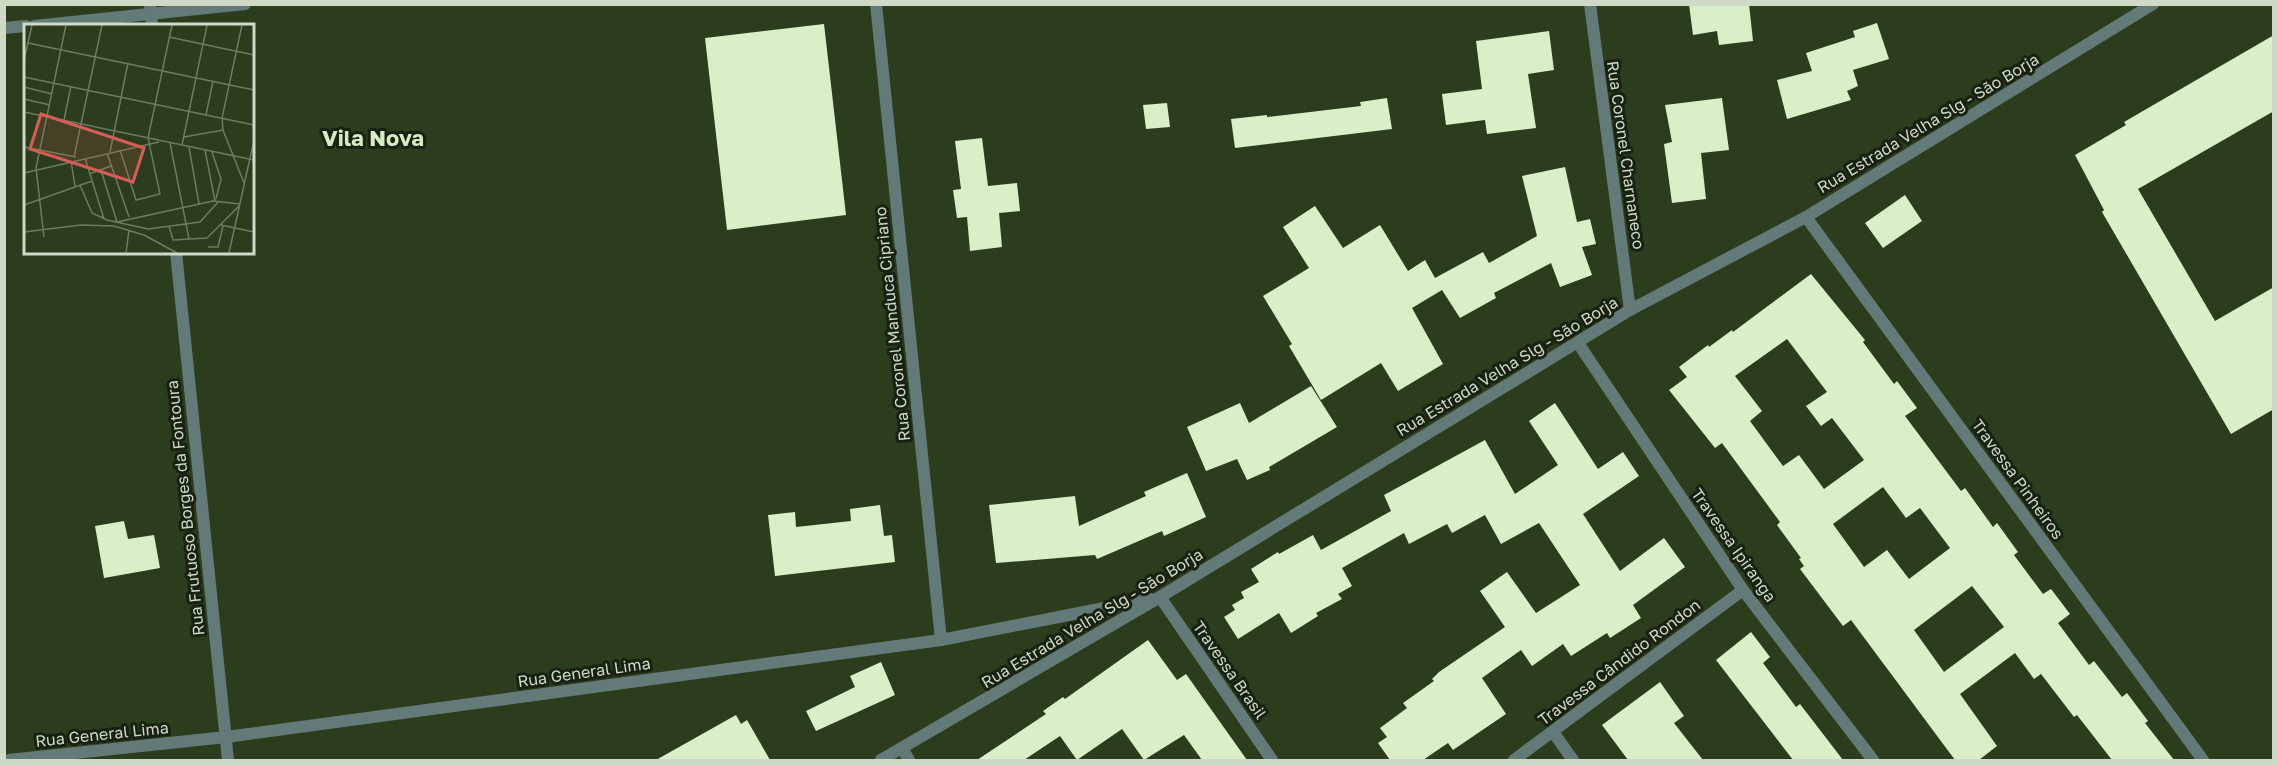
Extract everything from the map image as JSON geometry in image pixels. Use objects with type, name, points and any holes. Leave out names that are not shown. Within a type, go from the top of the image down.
[{"type":"street","points":[[54,24],[245,4]]},
{"type":"street","name":"Rua Coronel Manduca Cipriano","points":[[876,4],[941,640]]},
{"type":"street","name":"Rua Coronel Charnaneco","points":[[1590,4],[1630,310]]},
{"type":"street","name":"Rua Estrada Velha Slg - São Borja","points":[[881,760],[1160,597],[1630,310],[1806,217],[2153,4]]},
{"type":"street","points":[[4,28],[24,26]]},
{"type":"street","name":"Travessa Pinheiros","points":[[1806,217],[2203,760]]},
{"type":"street","name":"Rua Frutuoso Borges da Fontoura","points":[[176,254],[228,760]]},
{"type":"street","name":"Travessa Ipiranga","points":[[1578,343],[1743,590],[1873,760]]},
{"type":"street","name":"Travessa Cândido Rondon","points":[[1514,760],[1743,590]]},
{"type":"street","name":"Rua General Lima","points":[[9,760],[225,737],[941,640],[1160,597]]},
{"type":"street","name":"Travessa Brasil","points":[[1160,597],[1272,760]]},
{"type":"street","points":[[1553,732],[1574,760]]},
{"type":"street","points":[[902,748],[909,760]]},
{"type":"building","points":[[1689,4],[1749,4],[1753,41],[1719,45],[1717,31],[1693,35]]},
{"type":"building","points":[[1877,23],[1889,59],[1853,70],[1858,86],[1847,91],[1851,100],[1787,119],[1777,80],[1812,71],[1806,53],[1855,37],[1853,31]]},
{"type":"building","points":[[824,24],[846,215],[727,230],[705,38]]},
{"type":"building","points":[[1549,31],[1554,70],[1528,74],[1536,128],[1487,134],[1485,120],[1446,125],[1442,94],[1482,89],[1476,41]]},
{"type":"building","points":[[2274,35],[2274,111],[2138,189],[2215,321],[2274,287],[2274,409],[2231,434],[2102,212],[2104,210],[2075,155],[2126,125],[2124,122]]},
{"type":"building","points":[[1387,98],[1392,129],[1235,148],[1231,119],[1361,106],[1360,102]]},
{"type":"building","points":[[1722,98],[1729,150],[1701,153],[1706,199],[1672,203],[1664,144],[1672,142],[1665,105]]},
{"type":"building","points":[[1167,103],[1170,127],[1146,129],[1143,105]]},
{"type":"building","points":[[982,138],[988,186],[1017,183],[1020,211],[999,213],[1002,247],[970,251],[967,217],[957,218],[953,190],[961,189],[955,141]]},
{"type":"building","points":[[1565,167],[1577,222],[1590,219],[1596,244],[1582,247],[1592,275],[1560,287],[1551,263],[1494,293],[1496,298],[1460,318],[1442,290],[1412,308],[1443,364],[1398,391],[1381,363],[1321,400],[1289,346],[1292,344],[1263,296],[1309,268],[1283,227],[1315,206],[1343,248],[1380,225],[1408,271],[1425,260],[1435,278],[1483,252],[1489,263],[1537,236],[1522,176]]},
{"type":"building","points":[[1905,195],[1922,221],[1883,248],[1865,223]]},
{"type":"building","points":[[1811,274],[1865,340],[1863,342],[1894,384],[1897,381],[1917,408],[1905,416],[1961,491],[1965,488],[1993,527],[1997,523],[2018,552],[2014,555],[2043,594],[2051,589],[2070,614],[2058,623],[2089,665],[2094,661],[2122,697],[2127,693],[2148,721],[2145,723],[2174,760],[2112,760],[2077,715],[2074,717],[2041,674],[2034,679],[2015,653],[1960,694],[1997,746],[1979,760],[1955,760],[1851,620],[1843,626],[1800,569],[1804,566],[1799,559],[1801,558],[1777,525],[1780,522],[1722,443],[1715,448],[1669,390],[1687,377],[1679,367],[1708,345],[1709,347],[1732,330],[1733,332]],"holes":[[[1787,339],[1827,392],[1806,406],[1821,426],[1832,418],[1864,460],[1824,489],[1799,455],[1783,466],[1750,421],[1762,411],[1735,376]],[[1883,487],[1906,518],[1920,508],[1950,548],[1909,579],[1887,550],[1864,567],[1833,524]],[[1972,586],[2004,627],[1944,672],[1914,630]]]},
{"type":"building","points":[[1311,386],[1337,427],[1269,467],[1270,470],[1247,480],[1237,459],[1206,471],[1187,427],[1240,403],[1249,423]]},
{"type":"building","points":[[1555,403],[1598,469],[1623,452],[1639,476],[1583,514],[1620,571],[1664,538],[1685,567],[1633,605],[1641,618],[1610,638],[1607,633],[1571,656],[1563,644],[1532,666],[1521,650],[1482,678],[1506,714],[1453,750],[1448,743],[1423,760],[1390,760],[1378,743],[1387,737],[1380,728],[1407,708],[1403,703],[1434,681],[1432,679],[1439,672],[1505,627],[1480,591],[1507,572],[1536,613],[1580,585],[1539,523],[1501,544],[1485,515],[1452,533],[1447,524],[1409,544],[1404,533],[1342,568],[1352,586],[1338,594],[1342,599],[1316,613],[1318,616],[1291,633],[1279,613],[1238,639],[1224,617],[1235,610],[1232,605],[1244,598],[1241,592],[1259,582],[1251,569],[1278,552],[1279,554],[1313,535],[1321,550],[1391,511],[1384,495],[1485,440],[1515,494],[1558,465],[1529,421]]},
{"type":"building","points":[[1187,473],[1206,517],[1164,536],[1162,531],[1097,559],[1095,555],[996,563],[989,505],[1075,496],[1079,526],[1146,496],[1144,492]]},
{"type":"building","points":[[880,505],[884,536],[892,535],[895,562],[775,576],[768,515],[795,512],[796,527],[851,521],[850,509]]},
{"type":"building","points":[[124,521],[128,539],[154,535],[160,568],[104,578],[95,526]]},
{"type":"building","points":[[1751,632],[1770,657],[1763,663],[1796,707],[1800,704],[1843,760],[1793,760],[1716,660]]},
{"type":"building","points":[[1148,640],[1177,680],[1186,674],[1247,760],[1202,760],[1184,735],[1144,760],[1122,729],[1077,760],[1060,736],[1024,760],[977,760],[1046,714],[1043,711],[1063,697],[1065,699]]},
{"type":"building","points":[[881,662],[895,695],[816,731],[806,711],[855,687],[850,676]]},
{"type":"building","points":[[1660,682],[1684,716],[1674,723],[1703,760],[1628,760],[1602,725]]},
{"type":"building","points":[[736,715],[741,724],[747,720],[770,760],[656,760]]},
{"type":"district","name":"Vila Nova","points":[[373,138]]}]
